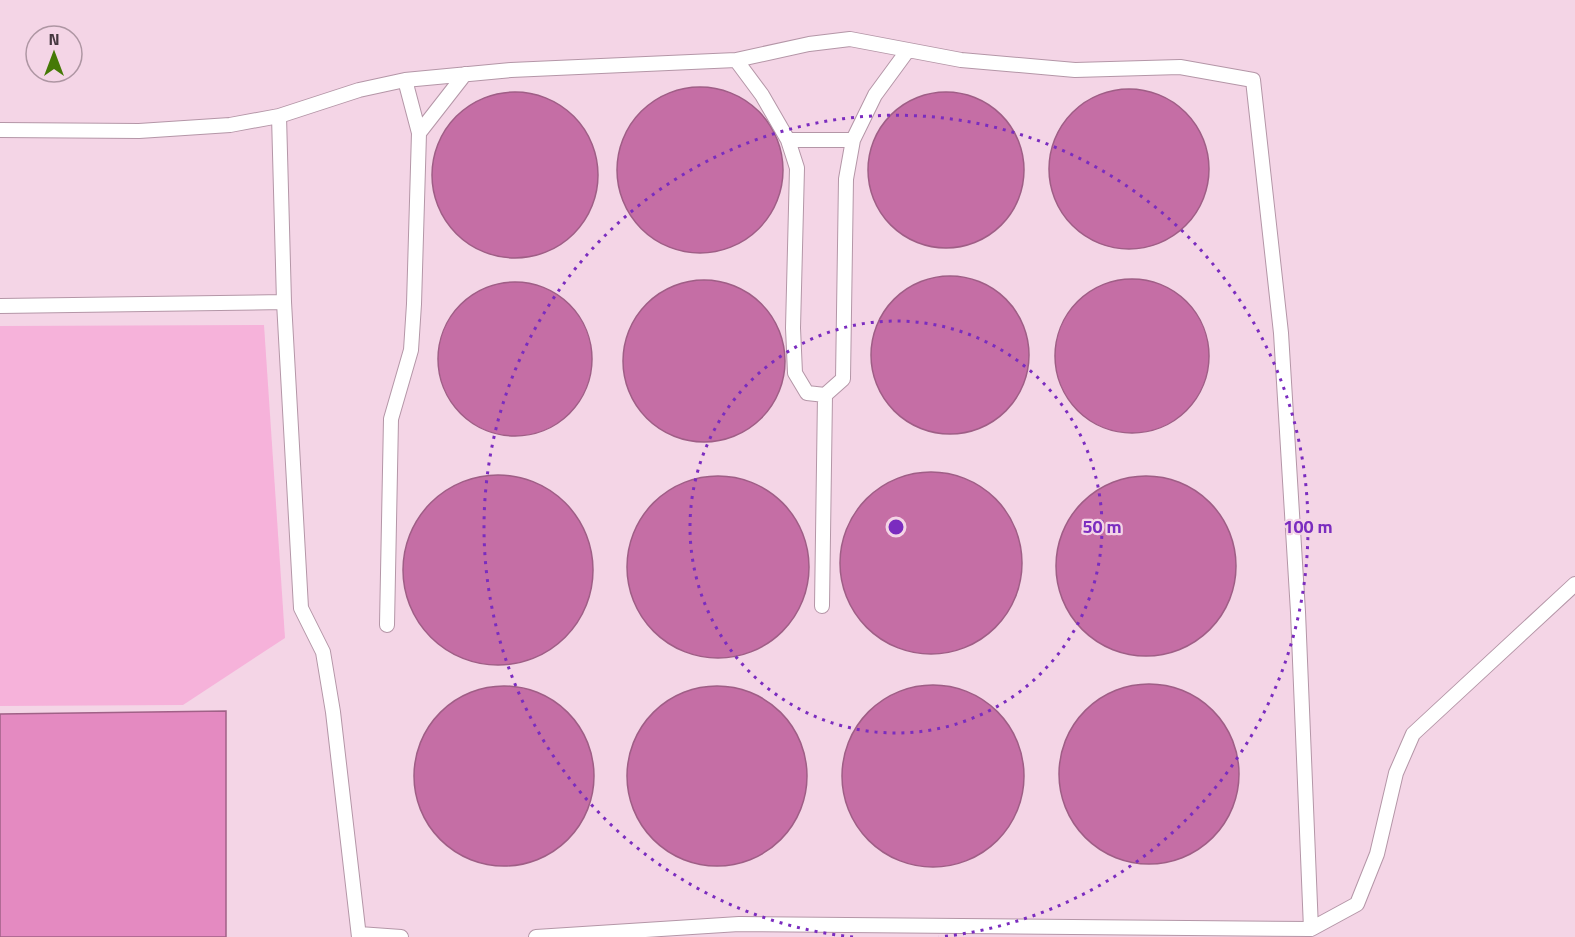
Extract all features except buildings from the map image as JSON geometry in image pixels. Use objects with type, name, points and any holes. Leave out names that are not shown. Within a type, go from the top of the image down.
[{"type":"lane","points":[[0,129],[139,131],[230,125],[279,116],[358,90],[405,80],[465,74],[736,60],[809,44],[850,39],[961,60],[1075,70],[1180,67],[1254,80],[1281,333],[1298,612],[1311,929]]},
{"type":"lane","points":[[822,606],[825,395],[843,379],[846,178],[853,140],[875,95],[908,50]]},
{"type":"lane","points":[[736,60],[762,94],[788,140],[797,168],[795,373],[807,393],[825,395]]},
{"type":"lane","points":[[419,133],[465,74]]},
{"type":"lane","points":[[387,625],[391,419],[411,350],[419,133],[405,80]]},
{"type":"lane","points":[[279,116],[284,302],[301,608],[323,652],[333,712],[359,935],[401,937]]},
{"type":"lane","points":[[788,140],[853,140]]},
{"type":"lane","points":[[0,306],[284,302]]},
{"type":"lane","points":[[536,937],[739,924],[1311,929],[1357,904],[1377,854],[1396,773],[1413,734],[1575,584]]},
{"type":"shaded area","points":[[700,87],[716,88],[732,93],[759,111],[777,138],[782,154],[782,186],[777,202],[759,229],[732,247],[716,252],[700,253],[684,252],[668,247],[641,229],[623,202],[618,186],[617,170],[618,154],[623,138],[641,111],[668,93],[684,88]]},
{"type":"shaded area","points":[[1129,89],[1160,95],[1186,112],[1203,138],[1209,169],[1203,200],[1186,226],[1160,243],[1129,249],[1098,243],[1072,226],[1055,200],[1049,169],[1055,138],[1072,112],[1098,95]]},
{"type":"shaded area","points":[[515,92],[531,93],[547,98],[574,116],[592,143],[597,159],[597,191],[592,207],[574,234],[547,252],[531,257],[515,258],[499,257],[483,252],[456,234],[438,207],[433,191],[432,175],[433,159],[438,143],[456,116],[483,98],[499,93]]},
{"type":"shaded area","points":[[946,92],[976,98],[1001,115],[1018,140],[1024,170],[1018,200],[1001,225],[976,242],[946,248],[916,242],[891,225],[874,200],[868,170],[874,140],[891,115],[916,98]]},
{"type":"shaded area","points":[[950,276],[980,282],[994,289],[1006,299],[1016,311],[1023,325],[1029,355],[1023,385],[1016,399],[1006,411],[994,421],[980,428],[950,434],[920,428],[906,421],[894,411],[884,399],[877,385],[871,355],[877,325],[884,311],[894,299],[906,289],[920,282]]},
{"type":"shaded area","points":[[1132,279],[1161,285],[1175,292],[1186,302],[1196,313],[1203,327],[1209,356],[1203,385],[1196,399],[1186,410],[1175,420],[1161,427],[1132,433],[1103,427],[1089,420],[1078,410],[1068,399],[1061,385],[1055,356],[1061,327],[1068,313],[1078,302],[1089,292],[1103,285]]},
{"type":"shaded area","points":[[704,280],[735,286],[761,304],[779,330],[785,361],[779,392],[761,418],[735,436],[704,442],[673,436],[647,418],[629,392],[623,361],[629,330],[647,304],[673,286]]},
{"type":"shaded area","points":[[515,282],[544,288],[558,295],[569,305],[579,316],[586,330],[592,359],[586,388],[579,402],[569,413],[558,423],[544,430],[515,436],[486,430],[472,423],[461,413],[451,402],[444,388],[438,359],[444,330],[451,316],[461,305],[472,295],[486,288]]},
{"type":"shaded area","points":[[264,325],[285,638],[183,705],[0,706],[0,326]]},
{"type":"shaded area","points":[[931,472],[966,479],[981,487],[995,499],[1007,513],[1015,528],[1022,563],[1015,598],[1007,613],[995,627],[981,639],[966,647],[931,654],[896,647],[881,639],[867,627],[855,613],[847,598],[840,563],[847,528],[855,513],[867,499],[881,487],[896,479]]},
{"type":"shaded area","points":[[489,475],[507,475],[543,486],[565,503],[577,517],[586,534],[593,570],[586,606],[577,623],[565,637],[543,654],[526,661],[507,665],[489,665],[453,654],[431,637],[419,623],[407,598],[403,579],[403,561],[414,525],[431,503],[445,491],[470,479]]},
{"type":"shaded area","points":[[718,476],[736,477],[753,483],[769,491],[783,502],[794,516],[802,532],[808,549],[808,585],[802,602],[794,618],[783,632],[769,643],[753,651],[736,657],[718,658],[700,657],[683,651],[667,643],[653,632],[642,618],[634,602],[628,585],[627,567],[628,549],[634,532],[642,516],[653,502],[667,491],[683,483],[700,477]]},
{"type":"shaded area","points":[[1146,476],[1180,483],[1196,491],[1210,502],[1221,516],[1229,532],[1236,566],[1229,600],[1221,616],[1210,630],[1196,641],[1180,649],[1146,656],[1112,649],[1096,641],[1082,630],[1071,616],[1063,600],[1056,566],[1063,532],[1071,516],[1082,502],[1096,491],[1112,483]]},
{"type":"shaded area","points":[[1149,684],[1183,691],[1199,699],[1213,710],[1224,724],[1232,740],[1239,774],[1232,808],[1224,824],[1213,838],[1199,849],[1183,857],[1149,864],[1115,857],[1099,849],[1085,838],[1074,824],[1066,808],[1059,774],[1066,740],[1074,724],[1085,710],[1099,699],[1115,691]]},
{"type":"shaded area","points":[[933,685],[968,692],[984,700],[997,712],[1009,725],[1017,741],[1024,776],[1017,811],[1009,827],[997,840],[984,852],[968,860],[933,867],[898,860],[882,852],[869,840],[857,827],[849,811],[842,776],[849,741],[857,725],[869,712],[882,700],[898,692]]},
{"type":"shaded area","points":[[504,686],[522,687],[539,692],[568,712],[588,741],[593,758],[593,794],[588,811],[568,840],[539,860],[522,865],[504,866],[486,865],[469,860],[440,840],[420,811],[415,794],[414,776],[415,758],[420,741],[440,712],[469,692],[486,687]]},
{"type":"shaded area","points":[[717,686],[752,693],[781,712],[800,741],[807,776],[800,811],[781,840],[752,859],[717,866],[682,859],[653,840],[634,811],[627,776],[634,741],[653,712],[682,693]]}]
